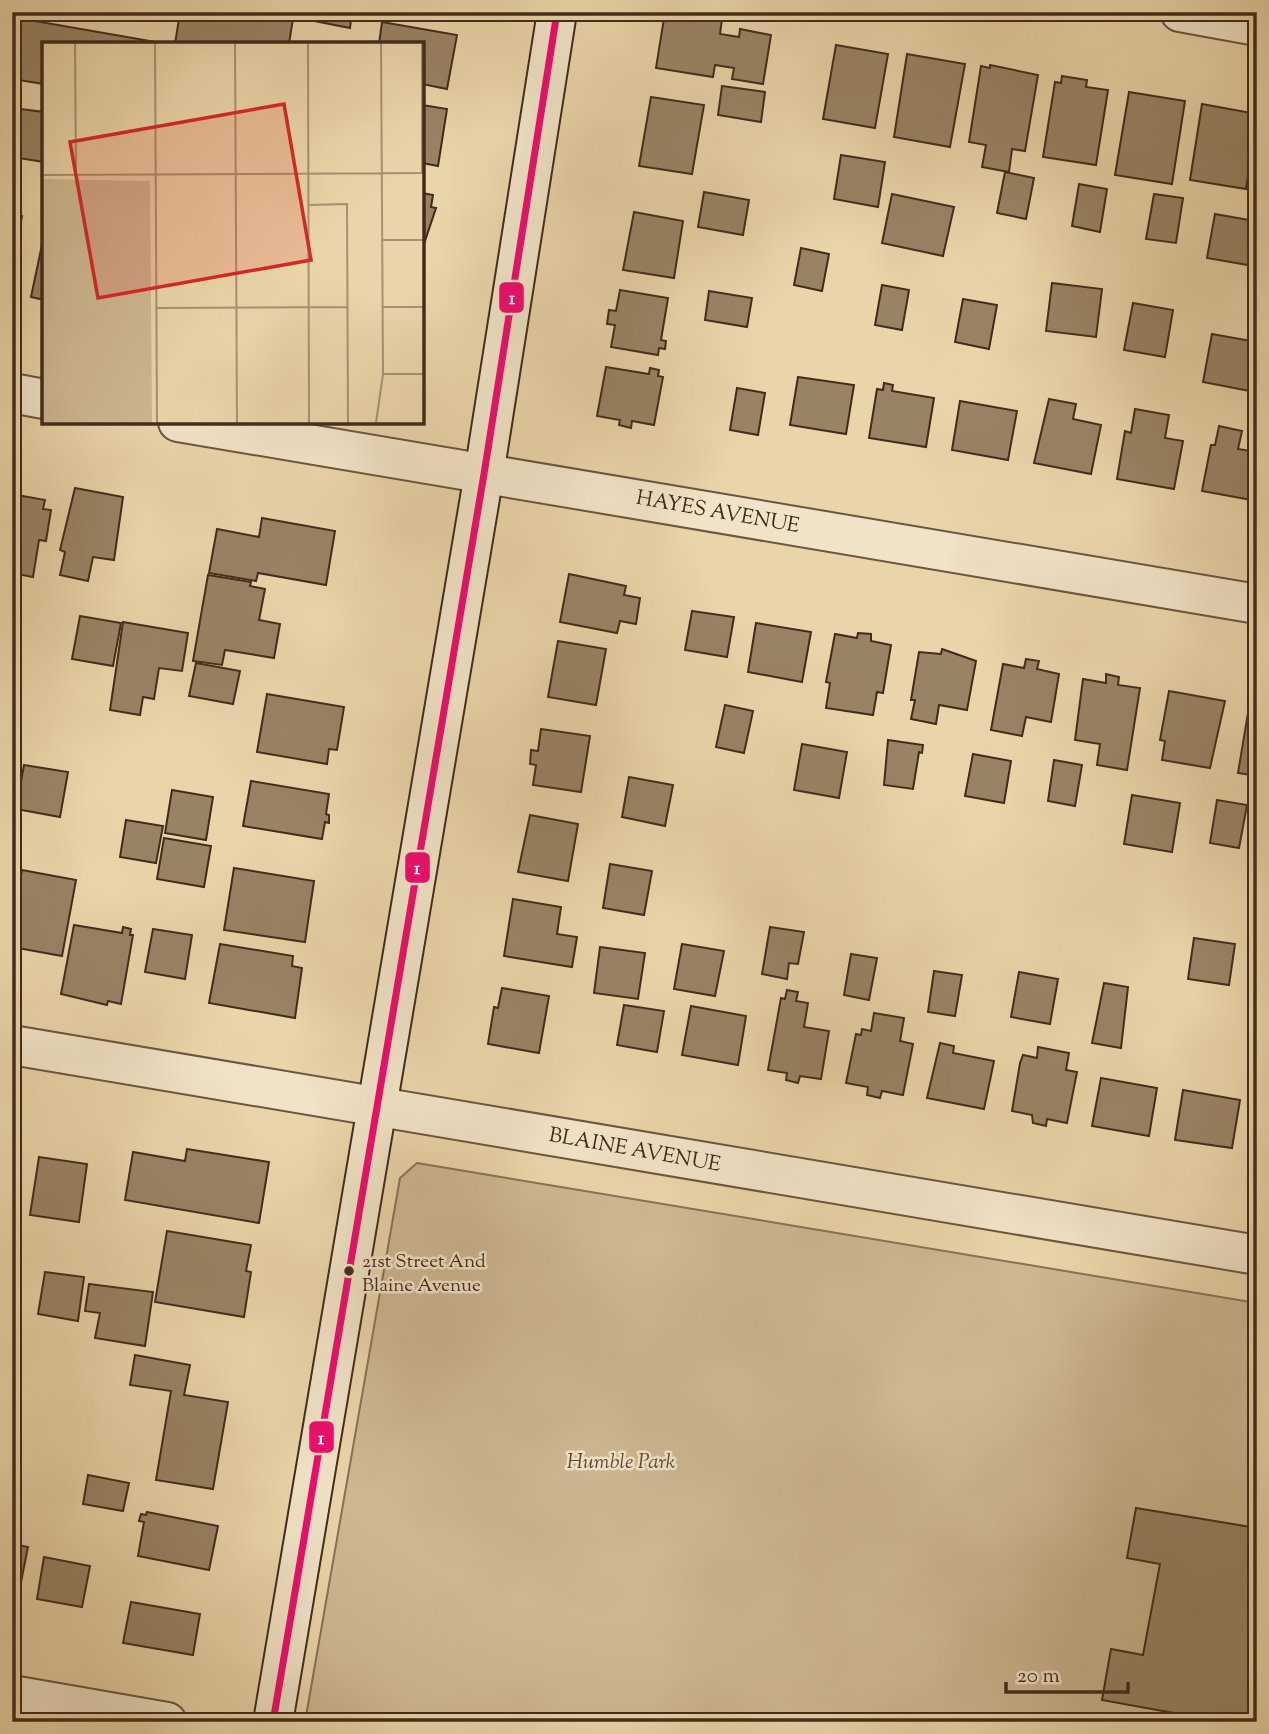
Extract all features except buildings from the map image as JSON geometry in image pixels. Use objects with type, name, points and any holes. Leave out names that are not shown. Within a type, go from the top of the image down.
[{"type":"street","points":[[272,1722],[484,474],[557,12]]},
{"type":"street","points":[[1180,12],[1257,26]]},
{"type":"street","points":[[12,394],[42,399]]},
{"type":"street","name":"HAYES AVENUE","points":[[190,424],[1257,604]]},
{"type":"street","name":"BLAINE AVENUE","points":[[12,1045],[1257,1255]]},
{"type":"street","points":[[12,1695],[167,1722]]},
{"type":"green space","name":"Humble Park","points":[[417,1163],[1257,1303],[1257,1722],[305,1722],[400,1178]]},
{"type":"transit line","name":"1","points":[[273,1722],[484,474],[557,12]]},
{"type":"place","name":"21st Street And Blaine Avenue","points":[[349,1271]]}]
